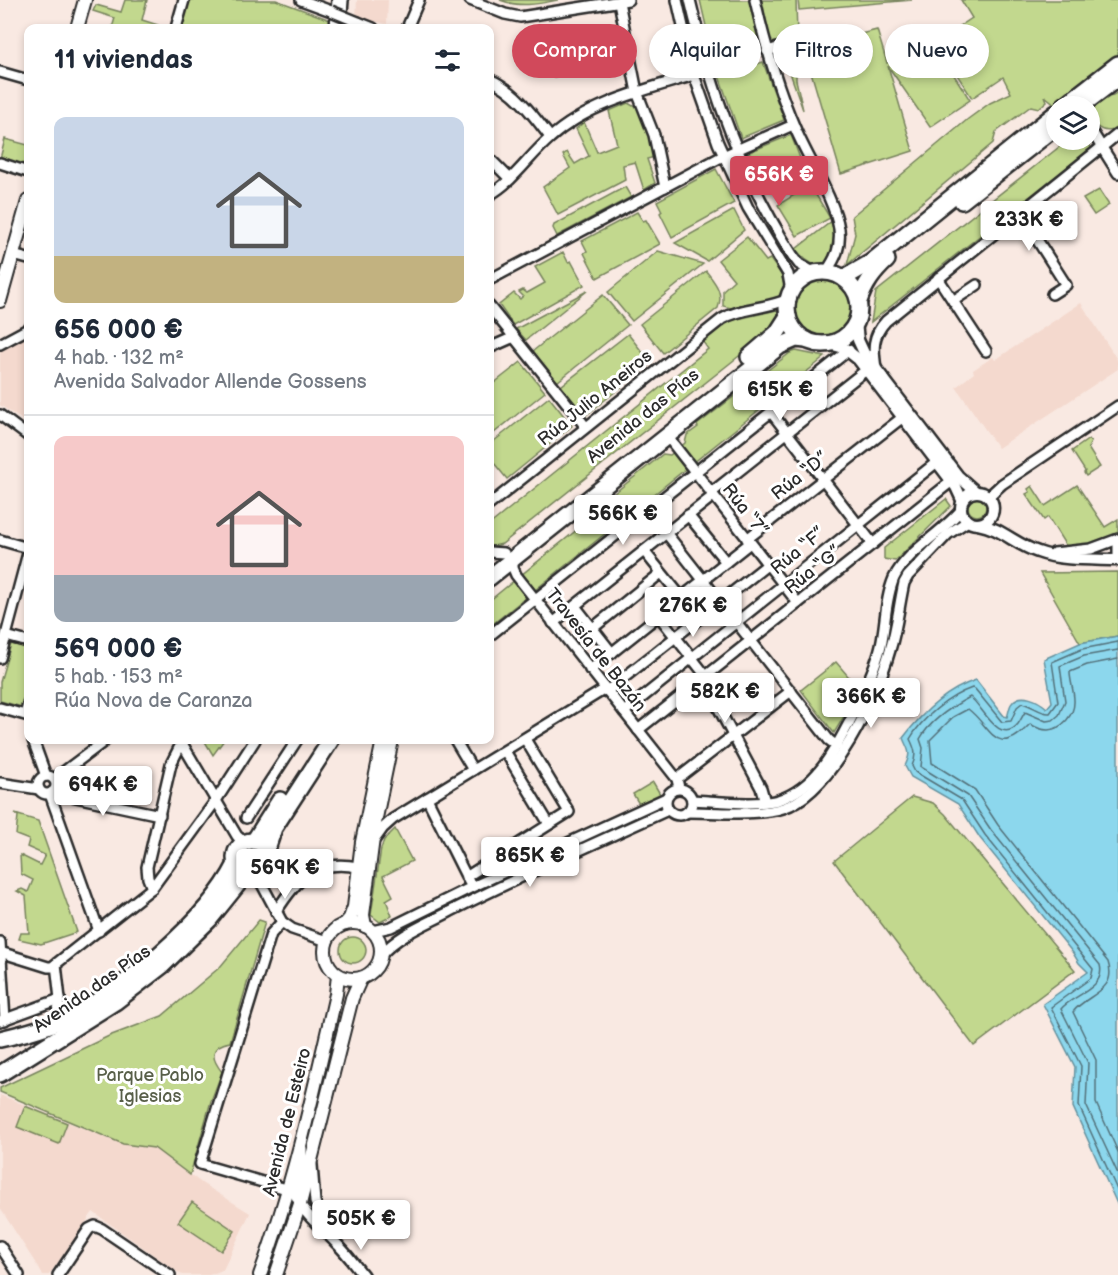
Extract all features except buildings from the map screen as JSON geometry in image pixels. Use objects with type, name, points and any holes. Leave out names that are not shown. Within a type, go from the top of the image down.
[{"type":"highway","points":[[350,0],[360,24]]},
{"type":"highway","points":[[335,5],[337,24]]},
{"type":"highway","points":[[1077,96],[1118,63]]},
{"type":"highway","points":[[1095,96],[1118,78]]},
{"type":"highway","points":[[844,278],[870,263],[1046,121]]},
{"type":"highway","points":[[859,302],[854,288],[844,278],[820,273],[801,280],[790,295],[788,316],[794,330],[815,344],[829,344],[847,336],[859,316],[859,302],[865,285],[873,273],[1046,135]]},
{"type":"highway","name":"Avenida das Pías","points":[[494,569],[502,554],[773,337],[788,316]]},
{"type":"highway","name":"Avenida das Pías","points":[[502,554],[667,436],[780,346],[796,339],[806,340]]},
{"type":"highway","points":[[248,843],[269,862],[251,871],[235,855],[248,843],[317,744]]},
{"type":"highway","points":[[248,843],[274,828],[328,744]]},
{"type":"highway","name":"Avenida das Pías","points":[[0,1039],[56,1022],[77,1012],[120,985],[171,943],[222,888],[251,871]]},
{"type":"highway","name":"Avenida das Pías","points":[[0,1074],[115,1002],[163,965],[208,920],[251,871]]},
{"type":"main road","points":[[78,24],[85,0]]},
{"type":"main road","points":[[0,301],[3,278],[13,255],[24,215]]},
{"type":"main road","points":[[382,744],[358,867],[352,913],[345,924],[331,933],[325,948],[328,963],[338,975],[345,978],[361,978],[374,969],[381,955],[378,938],[369,928],[363,915],[377,809],[391,744]]},
{"type":"main road","points":[[345,924],[359,923],[369,928]]},
{"type":"main road","name":"Avenida de Esteiro","points":[[260,1275],[290,1190],[302,1145],[336,994],[338,975]]},
{"type":"main road","name":"Avenida de Esteiro","points":[[276,1275],[300,1204],[352,998],[361,978]]},
{"type":"street","points":[[177,24],[184,0]]},
{"type":"street","points":[[301,0],[335,5],[359,24]]},
{"type":"street","points":[[409,24],[419,0]]},
{"type":"street","points":[[470,0],[505,14],[520,17],[623,1],[626,24]]},
{"type":"street","points":[[677,0],[682,24]]},
{"type":"street","points":[[690,0],[708,71],[736,150],[760,201],[799,264],[820,273],[837,255],[839,240],[837,219],[793,125],[767,51],[755,0]]},
{"type":"street","points":[[767,51],[773,49]]},
{"type":"street","points":[[1,74],[24,79]]},
{"type":"street","points":[[634,78],[637,92],[654,135],[665,187]]},
{"type":"street","points":[[494,191],[510,179],[550,137],[578,118],[637,92],[684,78]]},
{"type":"street","points":[[695,78],[723,156],[748,208],[788,274],[790,295]]},
{"type":"street","points":[[494,81],[523,103],[550,137]]},
{"type":"street","points":[[494,277],[723,156],[793,125]]},
{"type":"street","points":[[553,623],[688,516],[787,432],[871,370],[876,334],[880,327],[1118,134]]},
{"type":"street","points":[[1101,147],[1118,173]]},
{"type":"street","points":[[0,163],[24,171]]},
{"type":"street","points":[[494,163],[510,179]]},
{"type":"street","points":[[1020,213],[1066,285],[1052,294]]},
{"type":"street","points":[[13,255],[24,258]]},
{"type":"street","points":[[938,278],[986,351]]},
{"type":"street","points":[[953,301],[977,285]]},
{"type":"street","name":"Rúa Julio Aneiros","points":[[494,501],[722,319],[730,314],[774,305],[790,295]]},
{"type":"street","points":[[494,312],[586,427]]},
{"type":"street","points":[[856,323],[856,335],[871,370],[903,417],[952,481],[963,516],[973,523],[1002,531],[1042,554],[1070,558],[1118,558],[1118,546]]},
{"type":"street","points":[[0,344],[24,331]]},
{"type":"street","points":[[494,346],[514,338]]},
{"type":"street","points":[[829,344],[849,350],[871,370],[958,476],[975,491]]},
{"type":"street","points":[[494,632],[849,350]]},
{"type":"street","points":[[989,496],[1002,484],[1118,406]]},
{"type":"street","points":[[771,412],[860,523],[873,544]]},
{"type":"street","points":[[0,415],[24,433]]},
{"type":"street","name":"Rúa “D”","points":[[590,670],[726,562],[824,478],[903,417]]},
{"type":"street","name":"Rúa “7”","points":[[667,436],[798,603]]},
{"type":"street","name":"Rúa “F”","points":[[624,712],[937,462]]},
{"type":"street","name":"Rúa “G”","points":[[638,730],[952,481]]},
{"type":"street","points":[[692,800],[765,802],[778,800],[798,791],[829,760],[837,746],[872,672],[881,645],[889,596],[895,577],[907,561],[961,505],[967,494],[975,491],[989,496],[993,504],[995,520],[1002,531]]},
{"type":"street","points":[[648,510],[837,746]]},
{"type":"street","points":[[668,810],[675,814],[782,808],[802,798],[814,788],[845,750],[882,676],[891,648],[904,583],[914,568],[948,534],[973,523],[987,520],[993,512]]},
{"type":"street","points":[[688,516],[726,562]]},
{"type":"street","points":[[0,540],[24,547]]},
{"type":"street","points":[[1042,554],[1084,551],[1118,540]]},
{"type":"street","points":[[644,551],[682,598]]},
{"type":"street","name":"Travesía de Bazán","points":[[502,554],[534,599],[678,784]]},
{"type":"street","points":[[372,844],[383,828],[393,819],[606,690],[768,565]]},
{"type":"street","points":[[0,658],[24,569]]},
{"type":"street","points":[[592,628],[662,573]]},
{"type":"street","points":[[575,606],[612,653]]},
{"type":"street","points":[[659,616],[692,658],[704,678],[763,792],[765,802]]},
{"type":"street","points":[[6,636],[24,641]]},
{"type":"street","points":[[369,928],[391,927],[472,887],[666,798],[678,784],[733,735],[791,691]]},
{"type":"street","points":[[0,708],[24,716]]},
{"type":"street","points":[[466,877],[569,812],[525,739]]},
{"type":"street","points":[[35,744],[56,787],[51,793]]},
{"type":"street","points":[[39,789],[40,781],[50,778],[100,744]]},
{"type":"street","points":[[152,888],[147,867],[171,764],[180,744]]},
{"type":"street","points":[[183,744],[248,843]]},
{"type":"street","points":[[60,999],[2,1020],[0,949],[48,968],[152,888],[217,799],[252,744]]},
{"type":"street","points":[[246,818],[294,744]]},
{"type":"street","points":[[457,744],[473,770]]},
{"type":"street","points":[[505,751],[549,825]]},
{"type":"street","points":[[0,783],[39,789],[45,794],[51,793],[160,815]]},
{"type":"street","points":[[678,784],[686,790],[692,800]]},
{"type":"street","points":[[51,793],[99,931]]},
{"type":"street","points":[[427,798],[472,887]]},
{"type":"street","points":[[666,798],[668,810]]},
{"type":"street","points":[[687,812],[692,800]]},
{"type":"street","points":[[377,809],[382,815],[393,819]]},
{"type":"street","points":[[381,955],[407,934],[477,898],[668,810]]},
{"type":"street","points":[[276,912],[296,883],[311,872],[329,865],[358,867]]},
{"type":"street","points":[[251,871],[266,891],[282,922],[292,929],[327,941]]},
{"type":"street","points":[[282,922],[273,931],[267,945],[200,1164],[290,1190]]},
{"type":"street","points":[[56,964],[60,999],[56,1022]]},
{"type":"street","points":[[60,999],[77,1012]]},
{"type":"street","points":[[302,1145],[302,1161],[295,1194],[316,1224],[337,1244],[363,1275]]},
{"type":"street","points":[[311,1163],[315,1202],[322,1220],[337,1244]]},
{"type":"street","points":[[58,1275],[89,1229],[95,1226],[170,1275]]},
{"type":"street","points":[[0,1246],[19,1275]]},
{"type":"shaded area","points":[[357,0],[388,0],[387,24],[356,17]]},
{"type":"shaded area","points":[[1081,303],[1118,361],[1118,369],[998,448],[956,387],[974,373],[973,370],[993,357],[995,360]]},
{"type":"shaded area","points":[[24,335],[24,421],[0,405],[0,348]]},
{"type":"shaded area","points":[[0,1095],[123,1144],[154,1148],[203,1184],[250,1213],[223,1270],[209,1275],[182,1275],[93,1212],[49,1275],[43,1275],[0,1208]]},
{"type":"green space","points":[[125,0],[147,0],[142,20],[155,24],[113,24],[115,18],[93,11],[96,5],[121,12]]},
{"type":"green space","points":[[189,0],[276,0],[333,21],[333,24],[182,24]]},
{"type":"green space","points":[[500,0],[558,0],[522,5]]},
{"type":"green space","points":[[700,0],[749,0],[754,24],[706,24]]},
{"type":"green space","points":[[762,0],[796,0],[797,24],[773,24],[773,43],[770,42]]},
{"type":"green space","points":[[798,0],[912,0],[799,10]]},
{"type":"green space","points":[[961,0],[1118,0],[1118,56],[1067,96],[1045,96],[1046,102],[1039,108],[1031,106],[996,132],[993,143],[847,265],[855,234],[852,216],[968,119],[990,103],[1011,93],[1003,77],[972,98],[959,78],[989,78],[989,24],[963,24],[972,18]]},
{"type":"green space","points":[[877,30],[885,56],[885,78],[892,78],[913,151],[841,174],[813,78],[873,78],[873,31]]},
{"type":"green space","points":[[763,62],[784,120],[741,138],[720,78],[761,78],[761,63]]},
{"type":"green space","points":[[792,78],[796,78],[803,110]]},
{"type":"green space","points":[[896,78],[956,78],[970,100],[930,127]]},
{"type":"green space","points":[[1118,92],[1118,127],[1113,130],[1100,128],[1100,103]]},
{"type":"green space","points":[[628,103],[633,106],[639,104],[651,134],[655,157],[647,159],[655,183],[644,190],[635,162],[623,165],[625,180],[558,215],[543,187],[570,168],[563,155],[567,152],[575,164],[589,156],[576,129],[584,122],[597,152],[617,144],[609,111]]},
{"type":"green space","points":[[791,135],[803,166],[763,187],[747,153]]},
{"type":"green space","points":[[5,139],[24,144],[24,165],[0,159]]},
{"type":"green space","points":[[1055,150],[1088,150],[871,322],[876,292]]},
{"type":"green space","points":[[716,169],[734,203],[672,237],[660,213],[662,211],[657,201]]},
{"type":"green space","points":[[810,185],[830,218],[797,236],[778,205]]},
{"type":"green space","points":[[625,187],[631,197],[557,236],[554,225]]},
{"type":"green space","points":[[1099,190],[1109,205],[1094,215],[1083,199]]},
{"type":"green space","points":[[734,210],[744,230],[707,261],[675,243]]},
{"type":"green space","points":[[637,212],[643,221],[646,220],[660,244],[597,278],[584,253],[587,251],[582,241]]},
{"type":"green space","points":[[832,221],[834,250],[831,258],[822,266],[811,263],[796,249]]},
{"type":"green space","points":[[747,237],[766,261],[770,259],[781,274],[785,288],[778,298],[731,308],[723,306],[723,290],[734,280],[718,260]]},
{"type":"green space","points":[[658,251],[703,264],[632,321],[608,292]]},
{"type":"green space","points":[[563,252],[568,262],[571,261],[584,285],[513,325],[499,305],[514,293],[520,299],[523,296],[519,292],[523,290],[527,293],[545,283],[535,267]]},
{"type":"green space","points":[[706,271],[719,292],[718,308],[663,353],[640,324]]},
{"type":"green space","points":[[824,278],[841,283],[849,291],[854,308],[849,325],[841,333],[824,338],[807,333],[799,325],[794,308],[799,291],[807,283]]},
{"type":"green space","points":[[587,291],[526,340],[516,329]]},
{"type":"green space","points":[[603,295],[628,325],[557,382],[533,351]]},
{"type":"green space","points":[[777,310],[779,314],[771,329],[758,341],[502,544],[494,546],[494,521],[708,349],[703,342],[733,320]]},
{"type":"green space","points":[[628,334],[651,363],[585,416],[561,386]]},
{"type":"green space","points":[[796,351],[825,357],[494,623],[494,597],[594,516],[597,507],[663,454],[670,455],[685,443],[687,435],[698,427],[697,425],[790,353]]},
{"type":"green space","points":[[521,362],[545,392],[494,433],[494,383]]},
{"type":"green space","points":[[549,397],[572,426],[507,479],[494,463],[494,441]]},
{"type":"green space","points":[[1089,439],[1091,442],[1088,448],[1100,467],[1086,476],[1072,451]]},
{"type":"green space","points":[[1077,485],[1105,527],[1118,519],[1118,533],[1090,545],[1066,546],[1048,517],[1044,520],[1026,494],[1030,492],[1028,489],[1032,486],[1045,506]]},
{"type":"green space","points":[[973,498],[981,498],[986,503],[984,514],[973,516],[968,511],[968,503]]},
{"type":"green space","points":[[946,499],[951,506],[895,561],[884,559],[884,548]]},
{"type":"green space","points":[[1118,572],[1118,636],[1080,643],[1040,573]]},
{"type":"green space","points":[[11,644],[24,647],[22,707],[0,701],[0,682]]},
{"type":"green space","points":[[836,662],[860,690],[834,733],[801,690]]},
{"type":"green space","points":[[206,744],[221,744],[213,755]]},
{"type":"green space","points":[[653,782],[660,794],[639,804],[633,794]]},
{"type":"green space","points":[[912,797],[933,803],[945,814],[1075,970],[974,1046],[834,861]]},
{"type":"green space","points":[[15,814],[38,821],[77,932],[41,944],[19,939],[21,933],[29,933],[26,896],[17,891],[22,889],[28,892],[33,880],[21,874],[20,855],[40,865],[45,855],[27,847],[29,840],[16,835],[18,816]]},
{"type":"green space","points":[[395,829],[412,861],[383,876],[393,896],[386,900],[392,916],[380,922],[371,915],[381,849],[384,840]]},
{"type":"green space","points":[[252,845],[261,849],[265,858],[261,867],[252,871],[243,867],[239,858],[243,849]]},
{"type":"green space","name":"Parque Pablo Iglesias","points":[[259,920],[265,922],[230,1042],[219,1046],[214,1053],[215,1062],[222,1072],[211,1101],[190,1175],[154,1148],[123,1144],[0,1092],[0,1088],[109,1036],[162,1016],[220,967]]},
{"type":"green space","points":[[353,937],[362,941],[366,950],[362,959],[353,963],[344,959],[340,950],[344,941]]},
{"type":"green space","points":[[25,1106],[67,1123],[59,1144],[17,1127]]},
{"type":"green space","points":[[192,1202],[235,1231],[221,1251],[178,1222]]},
{"type":"water","points":[[1118,636],[1118,1206],[1073,1107],[1075,1067],[1043,1004],[1088,972],[980,838],[958,804],[911,777],[905,766],[909,754],[903,738],[935,703],[965,684],[976,680],[1004,716],[1007,717],[1011,704],[1016,699],[1025,697],[1047,708],[1052,702],[1044,659],[1080,643]]}]
